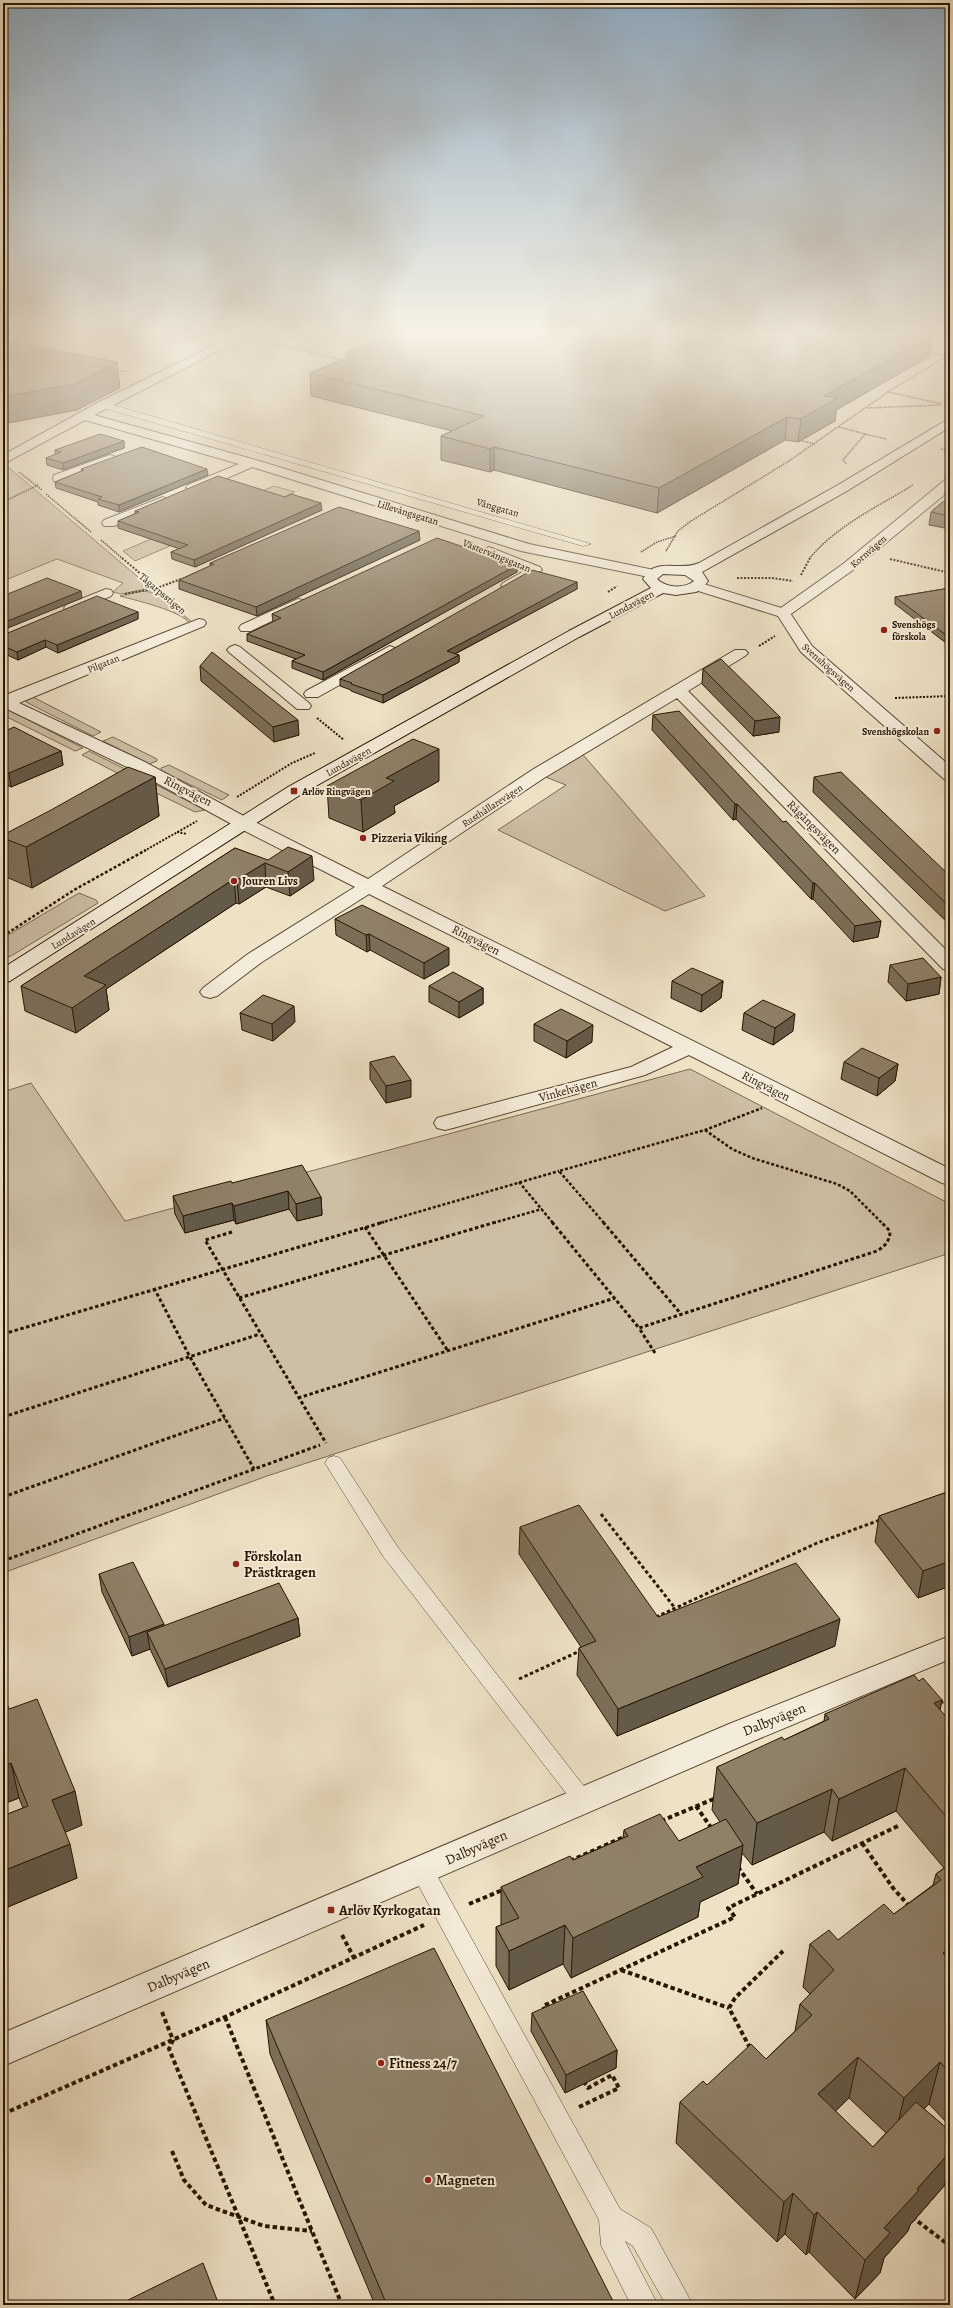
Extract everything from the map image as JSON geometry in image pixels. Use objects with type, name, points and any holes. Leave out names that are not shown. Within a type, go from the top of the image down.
[{"type":"street","points":[[8,458],[45,438]]},
{"type":"street","points":[[142,447],[166,438]]},
{"type":"street","name":"Lillevångsgatan","points":[[166,438],[526,548],[658,580]]},
{"type":"street","points":[[690,572],[836,493],[925,438]]},
{"type":"street","points":[[59,478],[122,455]]},
{"type":"street","points":[[109,523],[250,463]]},
{"type":"street","name":"Kornvägen","points":[[783,613],[818,591],[950,483]]},
{"type":"street","points":[[346,506],[364,498]]},
{"type":"street","name":"Västervångsgatan","points":[[459,528],[442,536],[535,570],[493,594]]},
{"type":"street","name":"Lundavägen","points":[[3,977],[245,824],[294,791],[574,634],[658,580],[666,570],[690,572]]},
{"type":"street","points":[[690,572],[700,578],[697,586],[783,613]]},
{"type":"street","name":"Lundavägen","points":[[658,580],[681,590],[697,586]]},
{"type":"street","points":[[58,614],[106,593]]},
{"type":"street","points":[[246,628],[310,598]]},
{"type":"street","name":"Svenshögsvägen","points":[[783,613],[806,649],[950,774]]},
{"type":"street","name":"Pilgatan","points":[[5,702],[199,623]]},
{"type":"street","points":[[234,650],[307,700],[403,644]]},
{"type":"street","name":"Rusthållarevägen","points":[[210,992],[255,958],[369,886],[538,774],[740,653]]},
{"type":"street","name":"Rågångsvägen","points":[[678,690],[950,965]]},
{"type":"street","name":"Ringvägen","points":[[5,702],[146,769],[245,824],[950,1178]]},
{"type":"street","name":"Vinkelvägen","points":[[444,1123],[638,1071],[689,1047]]},
{"type":"street","name":"Dalbyvägen","points":[[3,2050],[583,1800],[950,1647]]},
{"type":"lane","name":"Vånggatan","points":[[217,438],[586,544]]},
{"type":"lane","points":[[334,1463],[382,1540],[583,1800]]},
{"type":"lane","points":[[422,1870],[611,2218],[613,2245],[644,2305]]},
{"type":"lane","points":[[611,2218],[642,2238],[680,2305]]},
{"type":"path","points":[[640,553],[657,542],[676,536],[678,531],[691,521],[824,438]]},
{"type":"path","points":[[847,465],[843,460],[863,438]]},
{"type":"path","points":[[881,438],[886,439]]},
{"type":"path","points":[[802,441],[815,444]]},
{"type":"path","points":[[8,458],[28,458],[10,466],[92,532]]},
{"type":"path","points":[[801,578],[804,564],[828,538],[913,485]]},
{"type":"path","points":[[3,502],[36,486]]},
{"type":"path","name":"Tågarpsstigen","points":[[98,538],[199,623]]},
{"type":"path","points":[[864,554],[950,573]]},
{"type":"path","points":[[106,593],[117,596],[157,588],[185,578]]},
{"type":"path","points":[[736,578],[772,578],[794,581]]},
{"type":"path","points":[[863,698],[950,696]]},
{"type":"path","points":[[307,700],[344,740]]},
{"type":"path","points":[[3,1334],[154,1288],[519,1182],[706,1130],[766,1106]]},
{"type":"path","points":[[639,1328],[877,1251],[887,1245],[890,1238],[890,1231],[850,1191],[822,1177],[752,1158],[732,1149],[706,1130]]},
{"type":"path","points":[[559,1171],[681,1314]]},
{"type":"path","points":[[519,1182],[639,1328],[655,1353]]},
{"type":"path","points":[[238,1298],[542,1209]]},
{"type":"path","points":[[365,1227],[448,1351]]},
{"type":"path","points":[[3,1561],[326,1443],[204,1240],[232,1232]]},
{"type":"path","points":[[154,1288],[190,1357],[254,1469]]},
{"type":"path","points":[[298,1398],[615,1298]]},
{"type":"path","points":[[3,1417],[260,1334]]},
{"type":"path","points":[[3,1497],[225,1418]]},
{"type":"path","points":[[601,1514],[675,1608]]},
{"type":"path","points":[[654,1618],[817,1543],[884,1519]]},
{"type":"path","points":[[497,1689],[582,1650]]},
{"type":"path","points":[[936,1704],[950,1698]]},
{"type":"path","points":[[656,1823],[718,1797]]},
{"type":"path","points":[[696,1806],[714,1831]]},
{"type":"path","points":[[546,2013],[543,2006],[735,1917],[728,1908],[900,1825]]},
{"type":"path","points":[[563,1864],[628,1835]]},
{"type":"path","points":[[862,1843],[893,1888],[914,1911]]},
{"type":"path","points":[[735,1862],[757,1894]]},
{"type":"path","points":[[3,2114],[225,2017],[447,1914],[512,1886]]},
{"type":"path","points":[[342,1934],[354,1958]]},
{"type":"path","points":[[729,2008],[734,1998],[783,1951]]},
{"type":"path","points":[[621,1970],[729,2008],[752,2053]]},
{"type":"path","points":[[225,2017],[342,2305]]},
{"type":"path","points":[[173,2040],[169,2049],[275,2305]]},
{"type":"path","points":[[557,2118],[619,2088],[612,2075],[588,2088],[580,2074]]},
{"type":"path","points":[[172,2152],[184,2180],[206,2206],[264,2226],[312,2231]]},
{"type":"path","points":[[909,2214],[950,2246]]},
{"type":"shaded area","points":[[7,466],[151,588],[121,594],[113,592],[123,583],[57,559],[3,581],[3,468]]},
{"type":"shaded area","points":[[274,486],[295,492],[135,561],[123,551]]},
{"type":"shaded area","points":[[143,591],[157,593],[193,623],[190,624],[186,619],[168,610],[120,596]]},
{"type":"shaded area","points":[[31,696],[101,732],[93,736],[26,702],[26,699]]},
{"type":"shaded area","points":[[5,708],[83,748],[75,751],[3,715],[3,709]]},
{"type":"shaded area","points":[[113,737],[157,759],[157,761],[149,764],[103,741]]},
{"type":"shaded area","points":[[579,750],[705,896],[665,911],[498,830],[566,785],[538,774]]},
{"type":"shaded area","points":[[89,751],[135,774],[127,778],[82,755]]},
{"type":"shaded area","points":[[169,765],[229,795],[222,800],[162,771],[161,768]]},
{"type":"shaded area","points":[[151,782],[205,810],[195,812],[140,785]]},
{"type":"shaded area","points":[[79,893],[96,900],[98,903],[11,956],[3,958],[3,938]]},
{"type":"shaded area","points":[[690,1069],[950,1204],[950,1253],[267,1476],[3,1573],[3,1092],[31,1083],[125,1221]]},
{"type":"building","points":[[90,438],[113,438],[124,441],[63,463],[46,458],[61,452],[55,450]]},
{"type":"building","points":[[447,438],[750,438],[659,488],[494,447],[490,449]]},
{"type":"building","points":[[142,447],[207,469],[119,505],[98,499],[102,497],[55,482],[84,470],[81,469]]},
{"type":"building","points":[[218,476],[285,497],[291,494],[321,503],[194,560],[171,552],[188,545],[118,521],[139,512],[135,511]]},
{"type":"building","points":[[950,496],[950,516],[931,512]]},
{"type":"building","points":[[339,507],[419,531],[256,607],[179,580],[214,564],[210,563]]},
{"type":"building","points":[[437,538],[517,565],[323,672],[292,661],[305,655],[247,634],[281,618],[272,614]]},
{"type":"building","points":[[532,570],[577,582],[447,651],[459,655],[383,695],[340,679]]},
{"type":"building","points":[[47,578],[81,591],[3,623],[3,596]]},
{"type":"building","points":[[950,588],[950,638],[895,597]]},
{"type":"building","points":[[97,596],[138,612],[57,645],[45,640],[17,652],[3,646],[3,635]]},
{"type":"building","points":[[212,652],[298,720],[273,727],[200,666]]},
{"type":"building","points":[[721,659],[780,717],[755,721],[703,669]]},
{"type":"building","points":[[679,711],[783,822],[786,821],[881,921],[855,926],[815,883],[813,883],[737,804],[735,804],[653,715]]},
{"type":"building","points":[[14,727],[61,751],[9,773],[3,770],[3,732]]},
{"type":"building","points":[[413,739],[439,749],[386,778],[394,781],[361,800],[327,786]]},
{"type":"building","points":[[128,767],[155,777],[26,847],[3,838],[3,835]]},
{"type":"building","points":[[841,772],[950,876],[950,907],[814,777]]},
{"type":"building","points":[[288,847],[312,856],[288,872],[265,863],[237,880],[234,879],[84,976],[106,985],[72,1008],[21,986],[235,848],[268,860]]},
{"type":"building","points":[[362,905],[449,948],[424,963],[369,934],[366,935],[335,919]]},
{"type":"building","points":[[923,958],[941,977],[908,984],[890,965]]},
{"type":"building","points":[[692,968],[723,981],[702,995],[672,981]]},
{"type":"building","points":[[453,972],[483,988],[459,1002],[429,986]]},
{"type":"building","points":[[263,995],[294,1006],[272,1024],[240,1013]]},
{"type":"building","points":[[763,1000],[795,1014],[775,1028],[744,1013]]},
{"type":"building","points":[[561,1009],[593,1025],[567,1041],[534,1024]]},
{"type":"building","points":[[862,1048],[898,1064],[879,1078],[844,1062]]},
{"type":"building","points":[[394,1056],[411,1080],[386,1086],[370,1062]]},
{"type":"building","points":[[302,1165],[321,1197],[296,1204],[288,1191],[234,1206],[232,1203],[183,1216],[173,1196],[231,1181],[232,1183]]},
{"type":"building","points":[[950,1491],[950,1561],[923,1571],[879,1516]]},
{"type":"building","points":[[579,1505],[658,1617],[796,1563],[840,1619],[618,1709],[579,1648],[596,1641],[520,1527]]},
{"type":"building","points":[[133,1562],[164,1624],[129,1637],[99,1574]]},
{"type":"building","points":[[279,1583],[298,1618],[165,1669],[147,1632]]},
{"type":"building","points":[[914,1675],[919,1681],[923,1678],[942,1700],[934,1703],[950,1721],[950,1821],[905,1768],[839,1799],[832,1789],[757,1823],[717,1767],[782,1737],[784,1740],[829,1719],[825,1714]]},
{"type":"building","points":[[3,1693],[9,1709],[37,1699],[75,1791],[52,1800],[70,1844],[3,1871],[3,1816],[28,1806],[11,1763],[3,1767]]},
{"type":"building","points":[[660,1814],[679,1841],[726,1819],[743,1845],[696,1867],[703,1877],[573,1938],[565,1925],[509,1951],[496,1927],[519,1918],[501,1887],[570,1856],[573,1860],[628,1836],[624,1830]]},
{"type":"building","points":[[950,1864],[950,1948],[943,1953],[950,1961],[950,2073],[940,2062],[904,2098],[858,2057],[818,2094],[873,2147],[916,2102],[950,2131],[950,2152],[917,2189],[919,2190],[884,2228],[890,2233],[865,2260],[817,2212],[814,2215],[793,2193],[784,2202],[680,2102],[703,2081],[707,2085],[751,2044],[766,2059],[812,2015],[800,2004],[834,1970],[810,1944],[829,1930],[838,1940],[884,1904],[894,1914],[941,1880],[936,1874]]},
{"type":"building","name":"Magneten","points":[[434,1948],[615,2305],[387,2305],[266,2020]]},
{"type":"building","points":[[583,1991],[617,2050],[566,2075],[532,2013]]},
{"type":"building","points":[[203,2263],[219,2305],[118,2305]]},
{"type":"place","name":"Svenshögs förskola","points":[[884,630]]},
{"type":"place","name":"Svenshögskolan","points":[[937,731]]},
{"type":"place","name":"Arlöv Ringvägen","points":[[294,791]]},
{"type":"place","name":"Pizzeria Viking","points":[[363,838]]},
{"type":"place","name":"Jouren Livs","points":[[234,881]]},
{"type":"place","name":"Förskolan Prästkragen","points":[[236,1564]]},
{"type":"place","name":"Arlöv Kyrkogatan","points":[[331,1910]]},
{"type":"place","name":"Fitness 24/7","points":[[381,2063]]},
{"type":"place","name":"Magneten","points":[[428,2180]]}]
